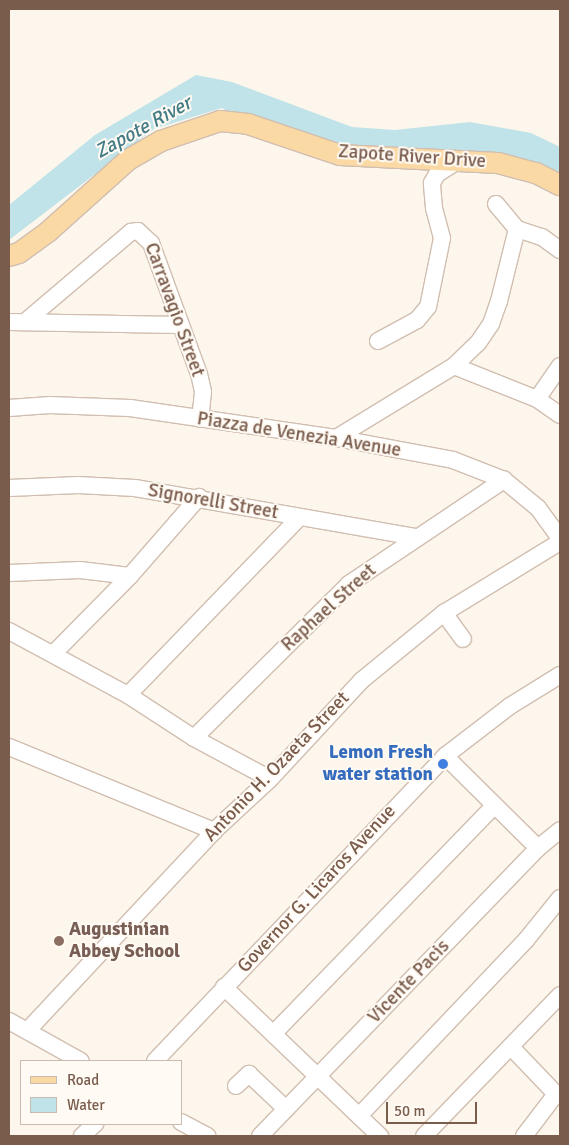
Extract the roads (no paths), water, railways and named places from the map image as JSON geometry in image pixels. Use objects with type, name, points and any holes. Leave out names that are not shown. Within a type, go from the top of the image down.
[{"type":"main road","name":"Zapote River Drive","points":[[9,256],[19,253],[49,231],[128,160],[161,141],[220,121],[248,124],[340,155],[458,161],[520,167],[560,185]]},
{"type":"street","points":[[378,341],[417,320],[428,307],[442,238],[434,208],[432,183],[437,174],[458,161]]},
{"type":"street","points":[[496,204],[517,228],[542,237],[560,250]]},
{"type":"street","points":[[336,438],[454,366],[478,343],[492,324],[517,228]]},
{"type":"street","name":"Carravagio Street","points":[[26,321],[130,232],[138,231],[151,243],[178,325],[203,392],[200,419]]},
{"type":"street","points":[[9,322],[178,325]]},
{"type":"street","points":[[454,366],[537,399],[560,415]]},
{"type":"street","points":[[537,399],[560,366]]},
{"type":"street","name":"Piazza de Venezia Avenue","points":[[9,408],[50,405],[130,408],[336,438],[453,460],[504,480],[538,508],[560,538]]},
{"type":"street","name":"Raphael Street","points":[[194,738],[349,584],[415,537],[504,480]]},
{"type":"street","name":"Signorelli Street","points":[[9,488],[78,485],[135,488],[199,497],[299,518],[415,537]]},
{"type":"street","points":[[54,653],[130,576],[199,497]]},
{"type":"street","points":[[128,695],[299,518]]},
{"type":"street","name":"Antonio H. Ozaeta Street","points":[[28,1030],[214,831],[270,780],[362,680],[444,613],[560,542]]},
{"type":"street","points":[[9,573],[80,570],[130,576]]},
{"type":"street","points":[[444,613],[463,639]]},
{"type":"street","points":[[9,631],[54,653],[128,695],[194,738],[270,780]]},
{"type":"street","name":"Governor G. Licaros Avenue","points":[[156,1060],[445,756],[510,706],[560,675]]},
{"type":"street","points":[[9,747],[214,831]]},
{"type":"street","points":[[445,756],[493,807],[552,841]]},
{"type":"street","points":[[274,1033],[493,807]]},
{"type":"street","name":"Vicente Pacis","points":[[260,1136],[318,1075],[552,841]]},
{"type":"street","points":[[359,1116],[526,940],[560,898]]},
{"type":"street","points":[[224,987],[380,1136]]},
{"type":"street","points":[[424,1136],[560,995]]},
{"type":"street","points":[[9,1021],[79,1060]]},
{"type":"street","points":[[511,1047],[556,1094],[524,1136]]},
{"type":"street","points":[[236,1086],[249,1074],[286,1109]]},
{"type":"street","points":[[182,1123],[207,1136]]},
{"type":"street","points":[[82,1136],[94,1125]]},
{"type":"water","name":"Zapote River","points":[[196,75],[232,82],[352,127],[395,130],[470,122],[531,133],[560,147],[560,179],[319,149],[239,119],[222,108],[154,129],[9,240],[9,205],[95,135]]},
{"type":"place","name":"Lemon Fresh water station","points":[[443,764]]},
{"type":"place","name":"Augustinian Abbey School","points":[[59,941]]}]
